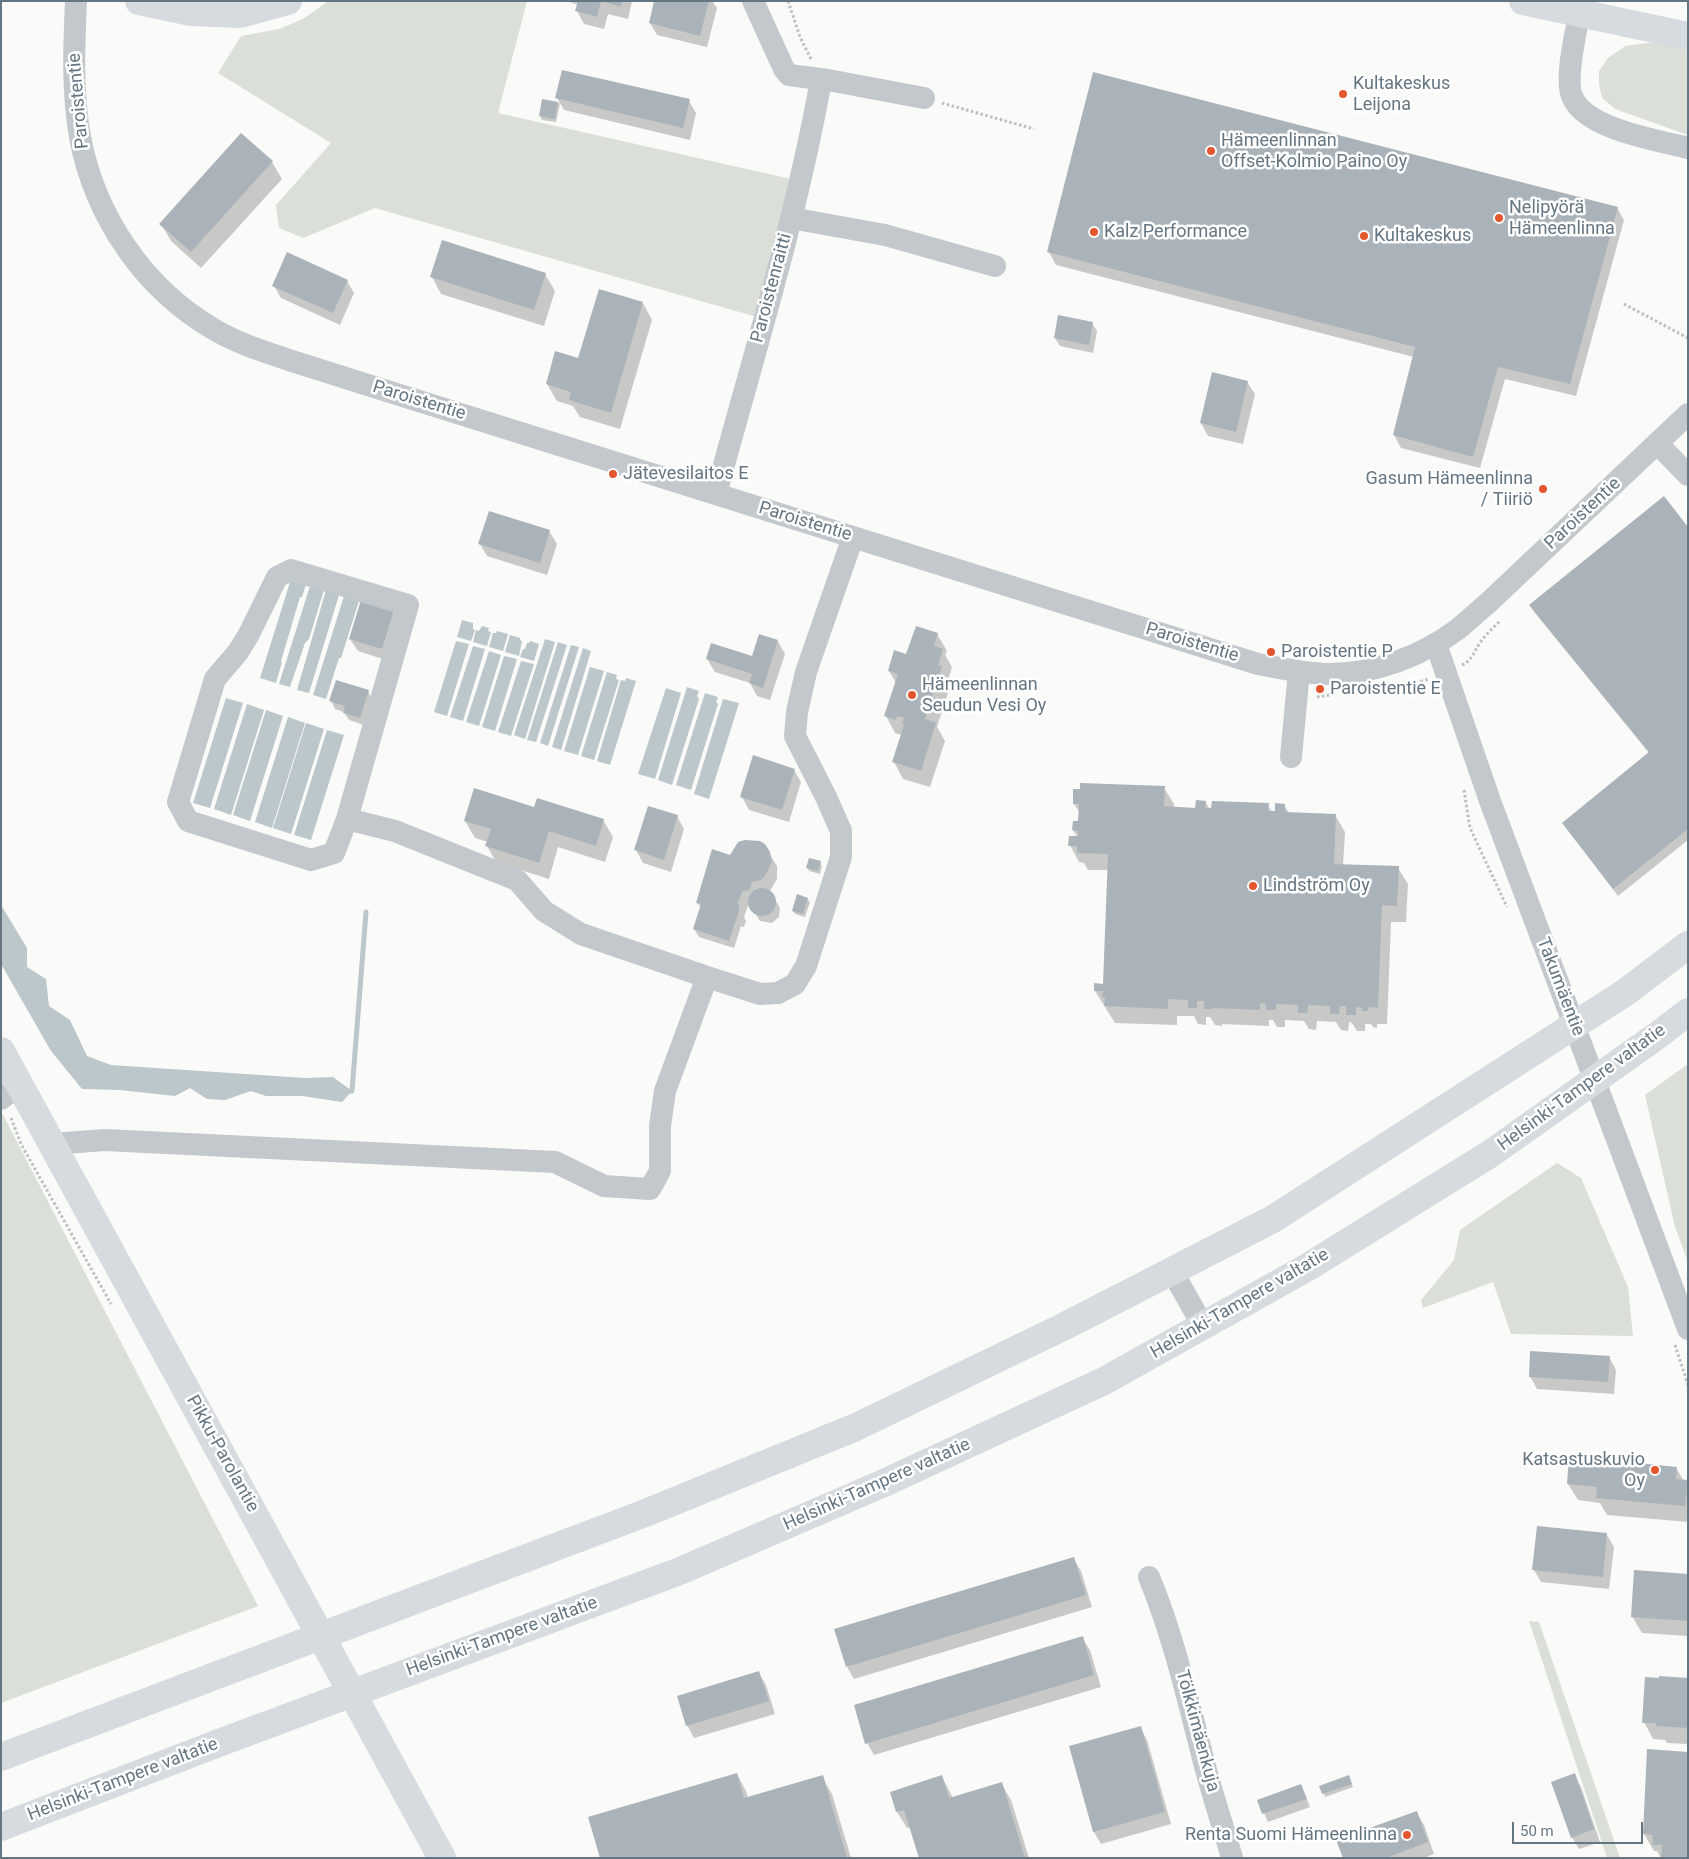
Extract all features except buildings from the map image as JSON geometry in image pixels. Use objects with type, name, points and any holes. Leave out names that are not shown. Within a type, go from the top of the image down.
[{"type":"main road","points":[[139,1],[191,12],[240,14],[288,1]]},
{"type":"main road","points":[[1522,1],[1580,8],[1688,36]]},
{"type":"main road","points":[[1,1757],[648,1512],[856,1427],[1065,1326],[1273,1219],[1626,992],[1688,945]]},
{"type":"main road","name":"Helsinki-Tampere valtatie","points":[[1,1827],[225,1740],[680,1571],[884,1483],[1104,1381],[1308,1267],[1490,1154],[1688,1012]]},
{"type":"main road","name":"Pikku-Parolantie","points":[[1,1051],[11,1092],[51,1144],[291,1579],[442,1858]]},
{"type":"street","name":"Paroistentie","points":[[76,1],[74,80],[80,136],[87,169],[97,194],[121,241],[153,281],[187,312],[215,330],[252,348],[1258,664],[1328,674],[1358,672],[1383,666],[1436,644],[1458,629],[1487,604],[1688,414]]},
{"type":"street","points":[[753,1],[784,69],[789,75],[924,98]]},
{"type":"street","points":[[1580,8],[1570,80],[1571,96],[1578,107],[1593,119],[1609,127],[1688,148]]},
{"type":"street","name":"Paroistenraitti","points":[[716,494],[790,218],[814,120],[821,80]]},
{"type":"street","points":[[790,218],[885,235],[995,266]]},
{"type":"street","points":[[1657,443],[1688,475]]},
{"type":"street","points":[[347,819],[395,830],[517,880],[544,911],[581,934],[760,994],[778,993],[795,984],[806,966],[841,857],[841,832],[826,797],[795,736],[797,712],[806,672],[853,537]]},
{"type":"street","points":[[291,570],[408,604],[347,819],[334,853],[311,860],[188,821],[178,802],[215,679],[238,652],[249,634],[277,577],[291,570]]},
{"type":"street","name":"Takumäentie","points":[[1436,644],[1490,801],[1688,1329]]},
{"type":"street","points":[[1291,757],[1298,671]]},
{"type":"street","points":[[51,1144],[105,1140],[555,1162],[604,1186],[650,1189],[660,1171],[660,1126],[666,1091],[707,977]]},
{"type":"street","points":[[1172,1271],[1203,1326]]},
{"type":"street","name":"Tölkkimäenkuja","points":[[1149,1577],[1160,1604],[1181,1669],[1232,1858]]},
{"type":"path","points":[[788,1],[800,36],[821,80]]},
{"type":"path","points":[[924,98],[1034,129]]},
{"type":"path","points":[[1624,304],[1688,338]]},
{"type":"shaded area","points":[[328,1],[527,1],[498,113],[791,179],[757,317],[375,208],[303,238],[279,228],[276,205],[331,143],[218,73],[241,36],[279,29],[303,19]]},
{"type":"shaded area","points":[[1654,42],[1688,50],[1688,135],[1615,109],[1602,98],[1599,71],[1608,58],[1625,46]]},
{"type":"shaded area","points":[[291,579],[306,584],[302,597],[300,597],[276,683],[260,678]]},
{"type":"shaded area","points":[[310,586],[324,590],[309,639],[305,643],[290,687],[279,684]]},
{"type":"shaded area","points":[[326,590],[339,595],[309,693],[297,690]]},
{"type":"shaded area","points":[[344,596],[359,601],[326,699],[313,695]]},
{"type":"shaded area","points":[[462,620],[473,623],[473,629],[475,630],[471,641],[457,637]]},
{"type":"shaded area","points":[[482,626],[489,628],[488,631],[491,632],[487,646],[473,642],[476,630],[479,631]]},
{"type":"shaded area","points":[[497,631],[508,634],[503,651],[489,647],[493,633]]},
{"type":"shaded area","points":[[510,635],[520,638],[522,641],[519,656],[505,652]]},
{"type":"shaded area","points":[[545,639],[555,642],[525,739],[514,735]]},
{"type":"shaded area","points":[[456,641],[469,644],[447,716],[434,712]]},
{"type":"shaded area","points":[[530,641],[539,644],[534,661],[520,657],[523,649],[525,649]]},
{"type":"shaded area","points":[[558,642],[567,645],[536,742],[527,740]]},
{"type":"shaded area","points":[[571,645],[579,647],[548,746],[540,743]]},
{"type":"shaded area","points":[[473,646],[485,649],[463,721],[450,717]]},
{"type":"shaded area","points":[[583,648],[591,651],[561,750],[552,747]]},
{"type":"shaded area","points":[[489,651],[501,655],[479,726],[466,722]]},
{"type":"shaded area","points":[[504,656],[517,659],[495,731],[482,727]]},
{"type":"shaded area","points":[[521,661],[534,664],[511,736],[498,732]]},
{"type":"shaded area","points":[[590,667],[604,671],[578,755],[564,751]]},
{"type":"shaded area","points":[[607,672],[617,675],[616,679],[619,680],[594,760],[581,756]]},
{"type":"shaded area","points":[[626,678],[636,681],[610,765],[597,761],[621,680],[625,681]]},
{"type":"shaded area","points":[[687,687],[699,691],[697,696],[699,699],[672,785],[658,780]]},
{"type":"shaded area","points":[[666,688],[681,693],[655,779],[638,774]]},
{"type":"shaded area","points":[[705,693],[718,697],[716,702],[718,704],[691,790],[676,785]]},
{"type":"shaded area","points":[[226,698],[243,703],[210,808],[193,803]]},
{"type":"shaded area","points":[[723,699],[739,703],[709,799],[694,794]]},
{"type":"shaded area","points":[[247,704],[264,710],[231,815],[214,809]]},
{"type":"shaded area","points":[[266,710],[283,716],[250,821],[233,815]]},
{"type":"shaded area","points":[[288,717],[305,723],[272,828],[255,822]]},
{"type":"shaded area","points":[[306,723],[324,729],[291,834],[273,828]]},
{"type":"shaded area","points":[[327,730],[344,735],[311,840],[294,835]]},
{"type":"shaded area","points":[[1,905],[27,948],[27,967],[46,979],[49,1006],[70,1020],[87,1056],[111,1065],[305,1078],[333,1077],[352,1091],[342,1102],[302,1096],[266,1096],[251,1091],[225,1100],[207,1099],[190,1088],[175,1096],[119,1090],[82,1089],[51,1051],[1,964]]},
{"type":"shaded area","points":[[1688,1064],[1688,1262],[1675,1227],[1645,1095]]},
{"type":"shaded area","points":[[1,1111],[258,1606],[1,1703]]},
{"type":"shaded area","points":[[1557,1163],[1581,1178],[1628,1287],[1633,1336],[1511,1334],[1493,1282],[1423,1308],[1421,1300],[1454,1260],[1460,1230]]},
{"type":"shaded area","points":[[1529,1621],[1539,1622],[1620,1858],[1607,1858]]},
{"type":"waterway","points":[[348,1091],[352,1091],[366,912]]},
{"type":"place","name":"Kultakeskus Leijona","points":[[1343,94]]},
{"type":"place","name":"Hämeenlinnan Offset-Kolmio Paino Oy","points":[[1211,151]]},
{"type":"place","name":"Nelipyörä Hämeenlinna","points":[[1499,218]]},
{"type":"place","name":"Kalz Performance","points":[[1094,232]]},
{"type":"place","name":"Kultakeskus","points":[[1364,236]]},
{"type":"place","name":"Jätevesilaitos E","points":[[613,474]]},
{"type":"place","name":"Gasum Hämeenlinna / Tiiriö","points":[[1543,489]]},
{"type":"place","name":"Paroistentie P","points":[[1271,652]]},
{"type":"place","name":"Paroistentie E","points":[[1320,689]]},
{"type":"place","name":"Hämeenlinnan Seudun Vesi Oy","points":[[912,695]]},
{"type":"place","name":"Lindström Oy","points":[[1253,886]]},
{"type":"place","name":"Katsastuskuvio Oy","points":[[1655,1470]]},
{"type":"place","name":"Renta Suomi Hämeenlinna","points":[[1407,1835]]}]
